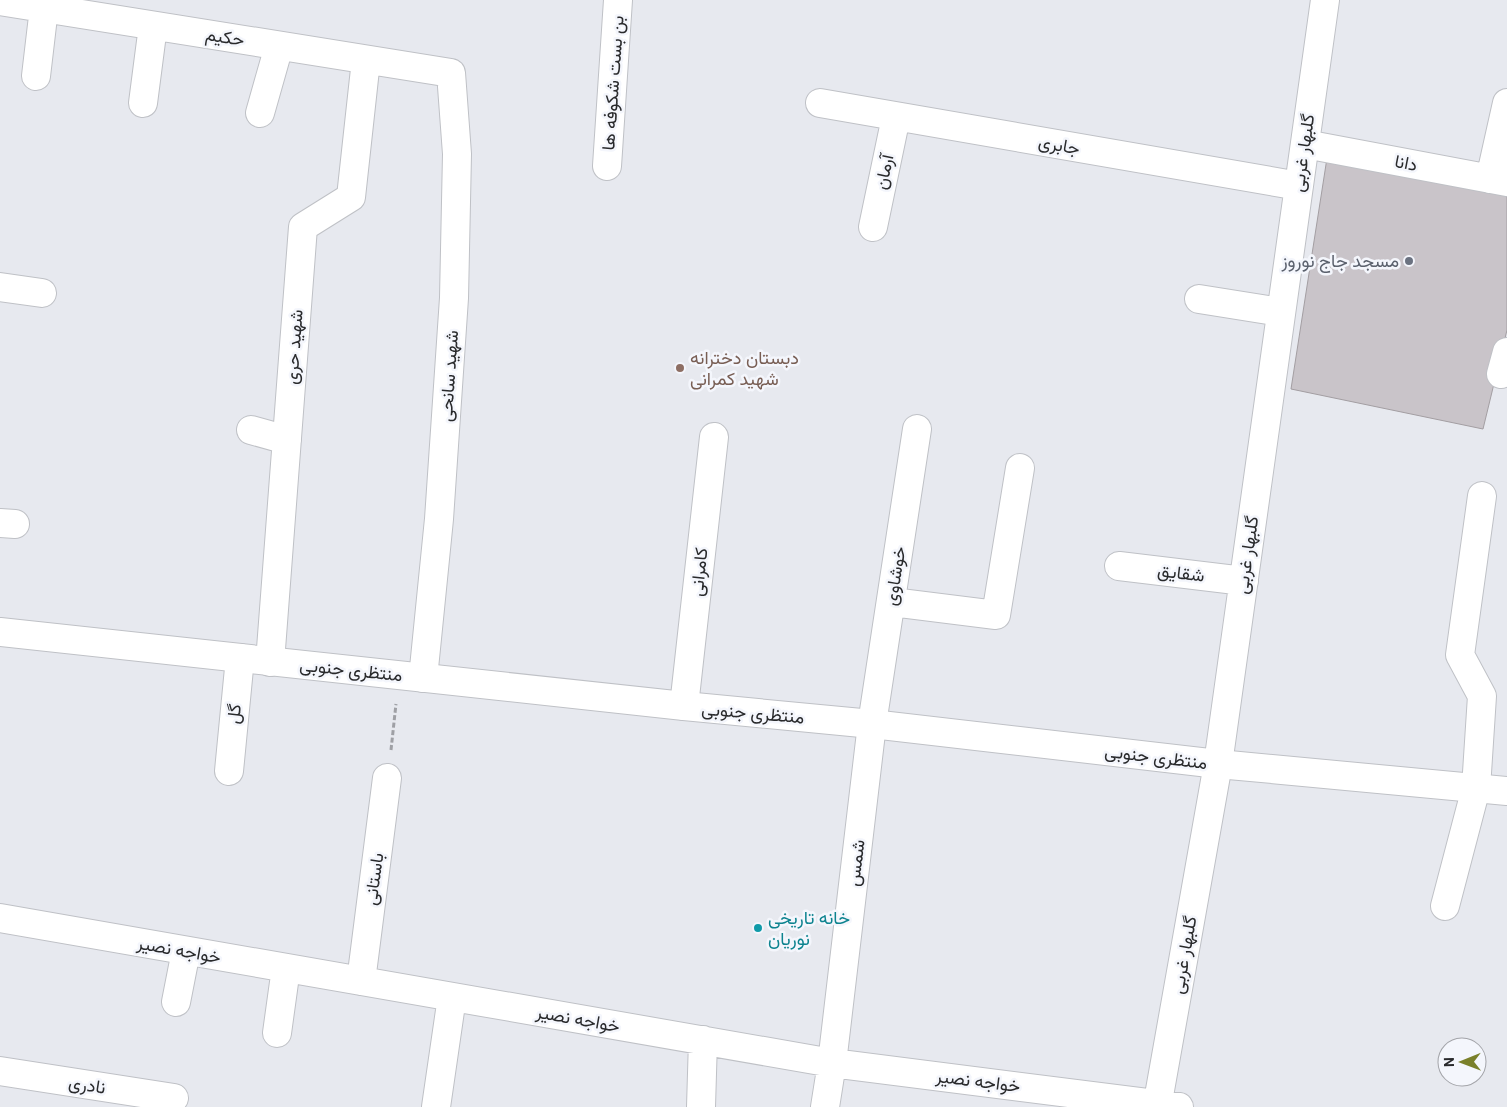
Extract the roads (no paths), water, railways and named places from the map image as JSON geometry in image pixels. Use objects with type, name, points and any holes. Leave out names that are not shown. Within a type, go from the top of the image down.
[{"type":"street","name":"بن بست شکوفه ها","points":[[607,166],[618,0]]},
{"type":"street","name":"گلبهار غربی","points":[[1165,1106],[1218,764],[1325,0]]},
{"type":"street","name":"حکیم","points":[[0,1],[450,73]]},
{"type":"street","points":[[36,76],[44,8]]},
{"type":"street","points":[[143,103],[153,26]]},
{"type":"street","points":[[260,113],[278,46]]},
{"type":"street","name":"شهید حری","points":[[270,662],[303,227],[351,197],[366,60]]},
{"type":"street","name":"شهید سانحی","points":[[411,677],[439,519],[454,298],[457,154],[450,73]]},
{"type":"street","name":"جابری","points":[[820,103],[1298,186]]},
{"type":"street","points":[[1498,181],[1507,104]]},
{"type":"street","name":"آرمان","points":[[873,227],[896,117]]},
{"type":"street","name":"دانا","points":[[1304,144],[1498,181]]},
{"type":"street","points":[[0,286],[42,292]]},
{"type":"street","points":[[1199,299],[1281,312]]},
{"type":"street","name":"خوشاوی","points":[[872,724],[918,428]]},
{"type":"street","points":[[251,430],[287,440]]},
{"type":"street","name":"کامرانی","points":[[684,706],[714,437]]},
{"type":"street","points":[[892,602],[996,614],[1020,468]]},
{"type":"street","points":[[1445,906],[1476,788],[1482,696],[1460,655],[1482,496]]},
{"type":"street","name":"شقایق","points":[[1119,566],[1244,580]]},
{"type":"street","name":"منتظری جنوبی","points":[[0,632],[684,706],[872,724],[1218,764],[1507,791]]},
{"type":"street","name":"گل","points":[[229,771],[240,658]]},
{"type":"street","name":"شمس","points":[[825,1107],[872,724]]},
{"type":"street","name":"باستانی","points":[[361,980],[387,778]]},
{"type":"street","name":"خواجه نصیر","points":[[0,918],[832,1062],[1165,1106]]},
{"type":"street","points":[[176,1002],[186,951]]},
{"type":"street","points":[[277,1033],[286,968]]},
{"type":"street","points":[[436,1107],[452,997]]},
{"type":"street","points":[[701,1107],[703,1040]]},
{"type":"street","name":"نادری","points":[[0,1071],[104,1097],[174,1098]]},
{"type":"place","name":"مسجد جاج نوروز","points":[[1409,261]]},
{"type":"place","name":"دبستان دخترانه شهید کمرانی","points":[[680,368]]},
{"type":"place","name":"خانه تاریخی نوریان","points":[[758,928]]}]
